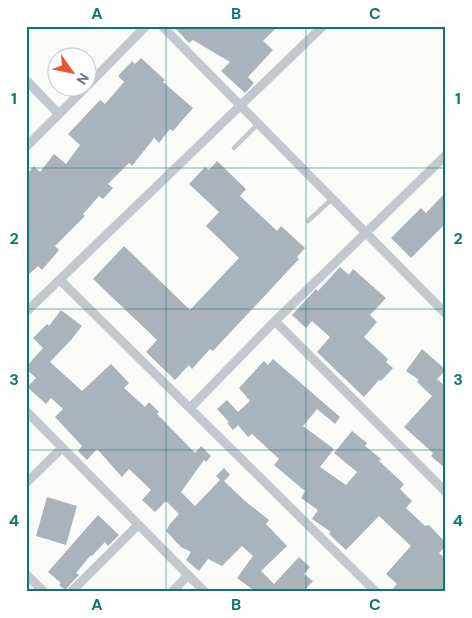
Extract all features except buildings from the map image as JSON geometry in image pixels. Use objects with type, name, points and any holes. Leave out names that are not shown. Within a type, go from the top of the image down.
[{"type":"street","points":[[98,74],[146,26]]},
{"type":"street","points":[[162,26],[446,314]]},
{"type":"street","points":[[26,312],[323,26]]},
{"type":"street","points":[[26,80],[59,114]]},
{"type":"street","points":[[26,147],[74,98]]},
{"type":"street","points":[[190,408],[275,321],[446,155]]},
{"type":"street","points":[[60,280],[376,592]]},
{"type":"street","points":[[275,321],[446,492]]},
{"type":"street","points":[[26,411],[205,592]]},
{"type":"street","points":[[26,483],[62,448]]},
{"type":"street","points":[[71,592],[138,524]]},
{"type":"street","points":[[26,574],[44,592]]},
{"type":"street","points":[[172,592],[188,575]]},
{"type":"lane","points":[[234,148],[258,124]]},
{"type":"lane","points":[[308,221],[332,199]]}]
